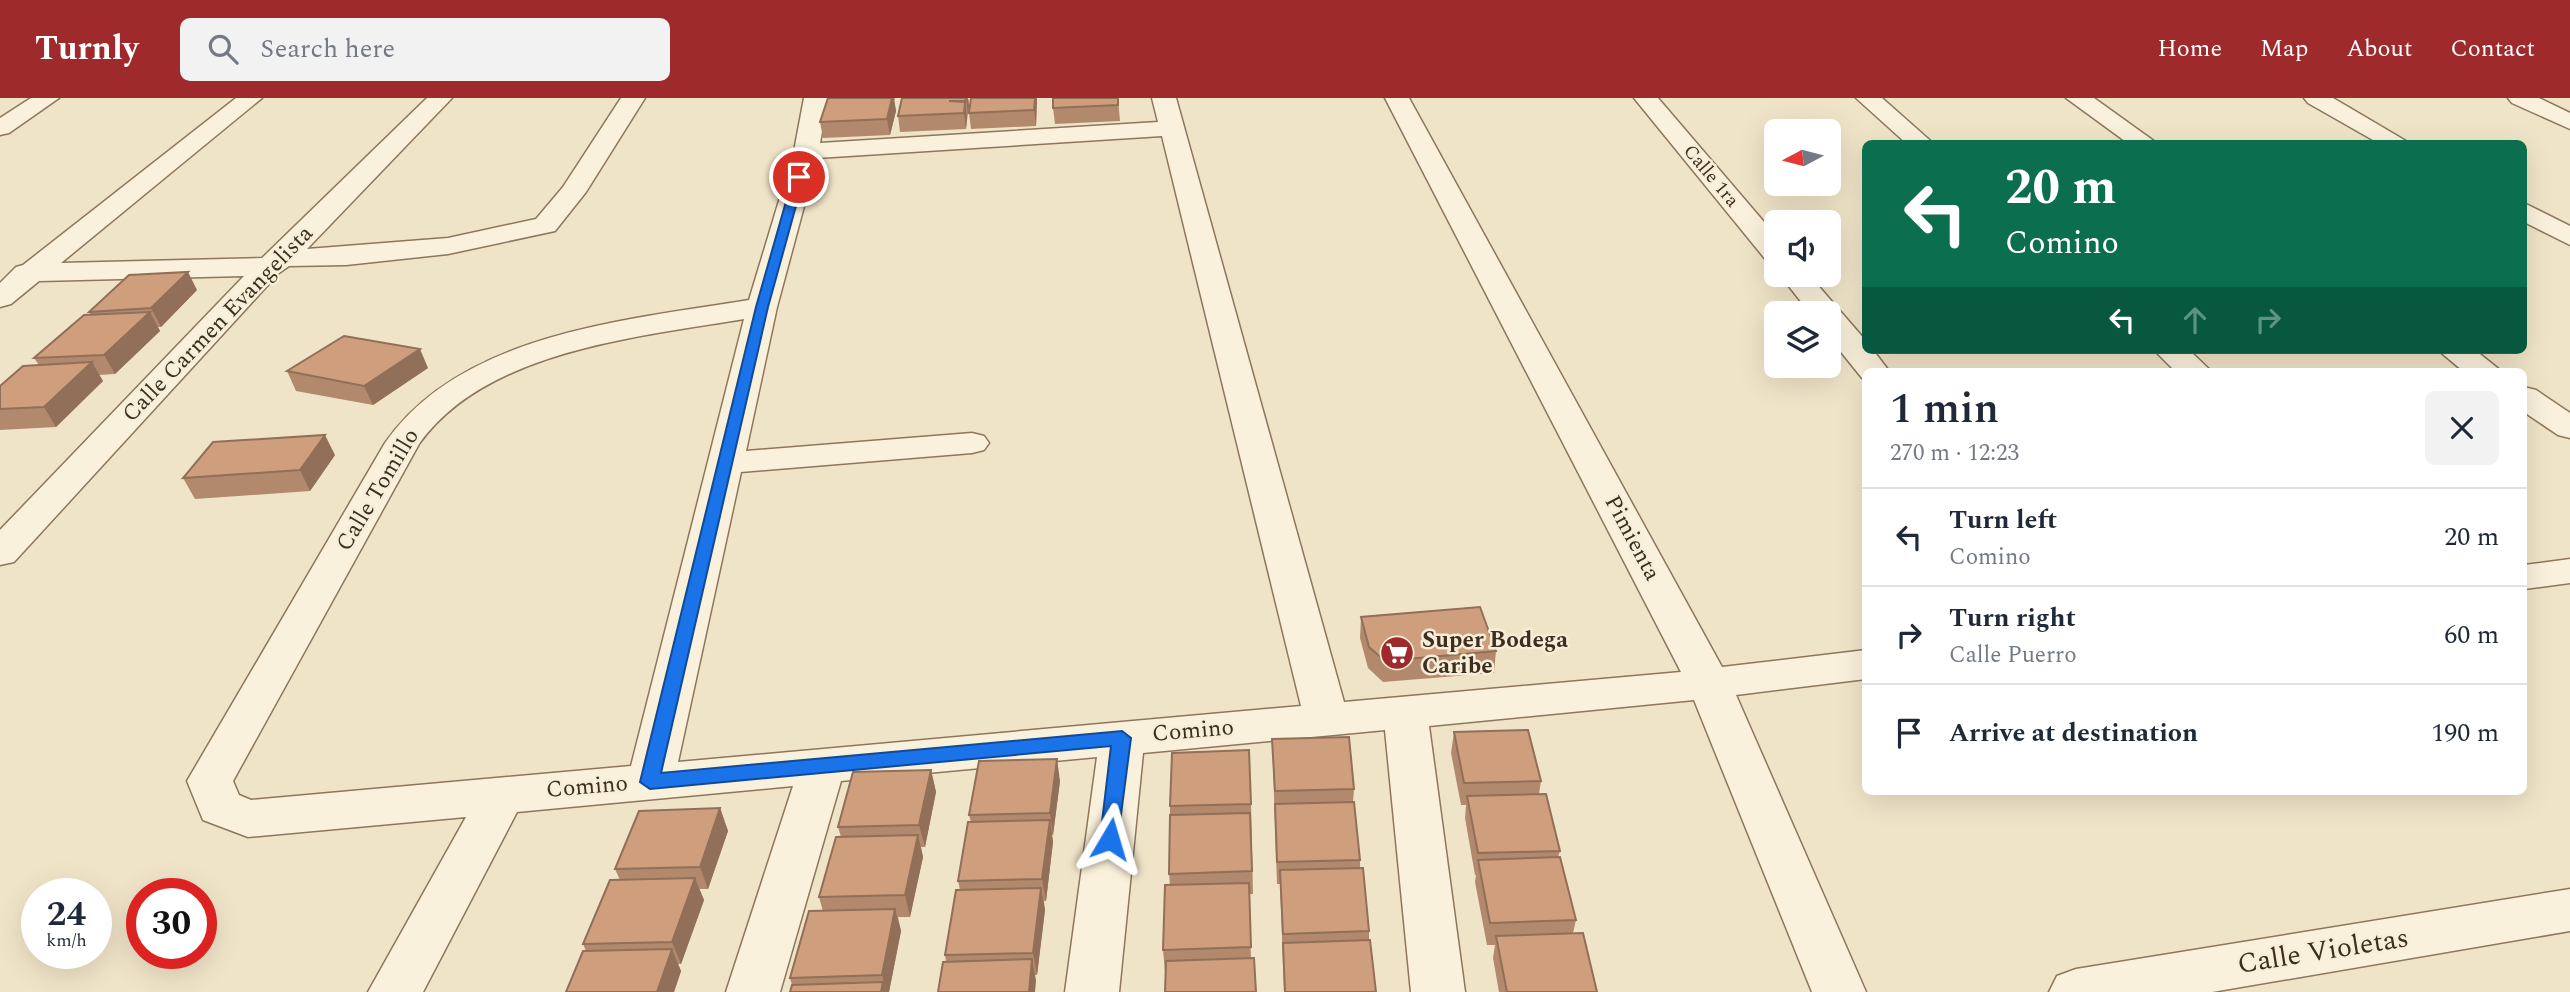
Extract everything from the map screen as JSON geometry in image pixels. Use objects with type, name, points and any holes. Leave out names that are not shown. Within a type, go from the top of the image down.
[{"type":"street","points":[[0,128],[47,98]]},
{"type":"street","points":[[0,298],[250,98]]},
{"type":"street","name":"Calle Carmen Evangelista","points":[[0,552],[275,262],[440,98]]},
{"type":"street","points":[[0,274],[275,262],[423,249],[493,239],[545,225],[573,192],[633,98]]},
{"type":"street","points":[[650,782],[762,307],[806,151],[816,98]]},
{"type":"street","name":"Pimienta","points":[[1397,98],[1709,684],[1839,992]]},
{"type":"street","name":"Calle 1ra","points":[[1646,98],[1764,240]]},
{"type":"street","points":[[1868,98],[1917,140]]},
{"type":"street","points":[[2078,98],[2140,140]]},
{"type":"street","points":[[2316,98],[2392,140]]},
{"type":"street","points":[[2520,98],[2570,122]]},
{"type":"street","points":[[806,151],[1168,113],[1327,719]]},
{"type":"street","points":[[2527,213],[2570,237]]},
{"type":"street","points":[[1804,287],[1815,301]]},
{"type":"street","name":"Calle Tomillo","points":[[219,807],[210,782],[402,443],[428,410],[460,387],[518,359],[639,329],[762,307]]},
{"type":"street","points":[[1841,332],[1871,368]]},
{"type":"street","points":[[2175,354],[2191,368]]},
{"type":"street","points":[[2460,354],[2481,368]]},
{"type":"street","points":[[2527,399],[2570,428]]},
{"type":"street","points":[[725,463],[972,443]]},
{"type":"street","points":[[2527,577],[2570,571]]},
{"type":"street","name":"Comino","points":[[219,807],[248,819],[1709,684],[1862,665]]},
{"type":"street","points":[[1405,712],[1438,992]]},
{"type":"street","points":[[1092,992],[1122,738]]},
{"type":"street","points":[[753,992],[822,766]]},
{"type":"street","points":[[395,992],[502,795]]},
{"type":"street","name":"Calle Violetas","points":[[2076,992],[2570,909]]},
{"type":"building","points":[[828,98],[892,98],[887,119],[820,122]]},
{"type":"building","points":[[902,98],[966,98],[965,101],[949,101],[965,102],[964,113],[898,116]]},
{"type":"building","points":[[971,98],[1035,98],[1034,110],[969,113]]},
{"type":"building","points":[[1053,98],[1118,98],[1118,105],[1053,108]]},
{"type":"building","points":[[188,272],[151,308],[89,312],[129,275]]},
{"type":"building","points":[[150,312],[104,355],[34,358],[84,315]]},
{"type":"building","points":[[344,336],[420,349],[364,386],[287,371]]},
{"type":"building","points":[[92,362],[44,407],[0,409],[0,386],[23,366]]},
{"type":"building","points":[[325,435],[300,470],[183,478],[213,442]]},
{"type":"building","points":[[1480,607],[1496,651],[1385,661],[1369,647],[1361,617]]},
{"type":"building","points":[[1528,730],[1541,781],[1464,783],[1454,732]]},
{"type":"building","points":[[1349,737],[1354,789],[1275,791],[1272,739]]},
{"type":"building","points":[[1249,750],[1251,804],[1170,806],[1172,753]]},
{"type":"building","points":[[1057,759],[1050,813],[969,815],[979,761]]},
{"type":"building","points":[[931,770],[919,825],[838,827],[853,772]]},
{"type":"building","points":[[1546,794],[1560,851],[1478,853],[1467,796]]},
{"type":"building","points":[[1354,802],[1360,860],[1277,862],[1275,804]]},
{"type":"building","points":[[720,808],[700,867],[615,869],[639,811]]},
{"type":"building","points":[[1250,813],[1252,871],[1169,874],[1170,815]]},
{"type":"building","points":[[1050,820],[1042,879],[958,881],[968,822]]},
{"type":"building","points":[[918,835],[905,895],[819,897],[836,837]]},
{"type":"building","points":[[1560,857],[1576,920],[1490,923],[1478,860]]},
{"type":"building","points":[[1363,868],[1369,931],[1283,934],[1280,870]]},
{"type":"building","points":[[695,878],[672,942],[583,944],[610,880]]},
{"type":"building","points":[[1249,883],[1251,947],[1163,950],[1165,885]]},
{"type":"building","points":[[1041,888],[1033,953],[945,955],[956,890]]},
{"type":"building","points":[[895,909],[882,975],[790,978],[809,911]]},
{"type":"building","points":[[1583,933],[1597,992],[1507,992],[1496,936]]},
{"type":"building","points":[[1370,940],[1376,992],[1285,992],[1283,943]]},
{"type":"building","points":[[672,949],[657,992],[566,992],[583,951]]},
{"type":"building","points":[[1254,958],[1256,992],[1165,992],[1166,961]]},
{"type":"building","points":[[1032,959],[1029,992],[938,992],[943,962]]},
{"type":"building","points":[[883,982],[881,992],[790,992],[792,985]]},
{"type":"place","name":"Super Bodega Caribe","points":[[1397,653]]},
{"type":"route","points":[[799,177],[762,307],[650,782],[1122,738],[1110,839]]}]
